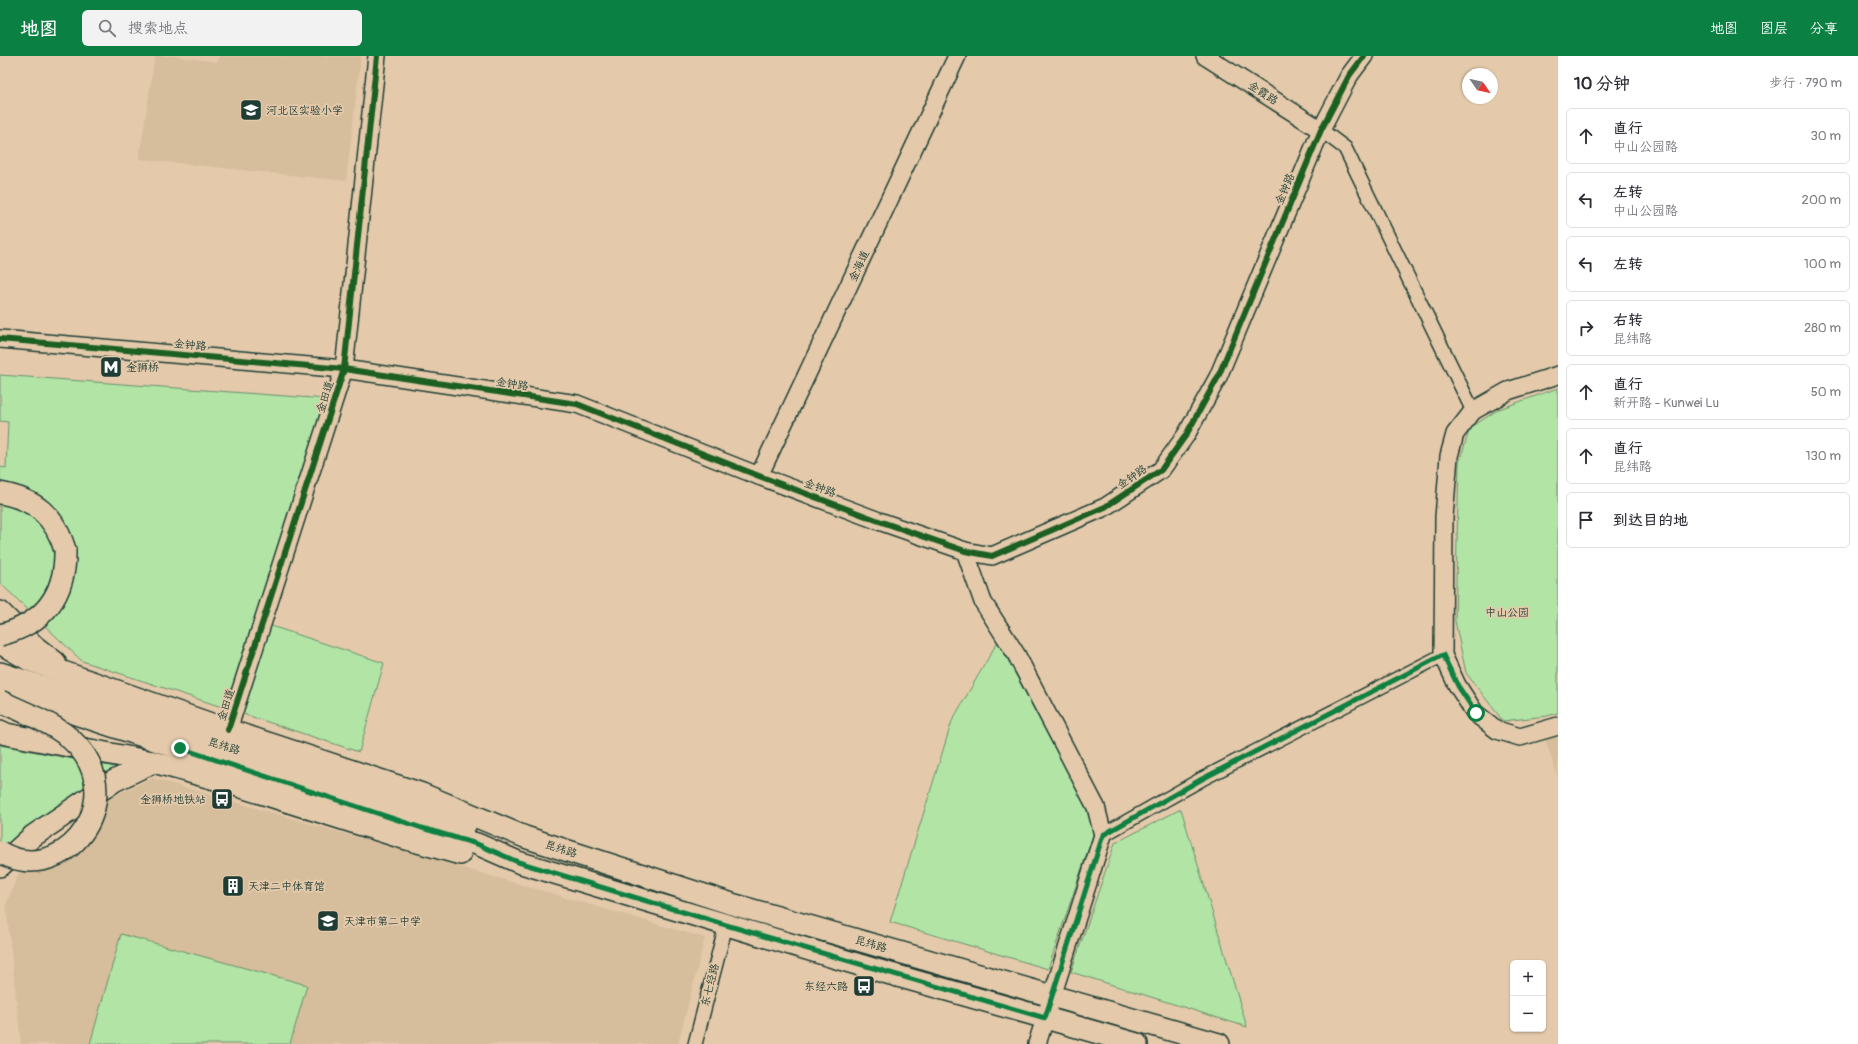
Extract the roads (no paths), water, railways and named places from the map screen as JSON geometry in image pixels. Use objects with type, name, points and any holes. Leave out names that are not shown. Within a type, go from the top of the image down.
[{"type":"main road","points":[[0,493],[16,495],[30,502],[43,511],[53,521],[59,530],[65,550],[66,565],[63,581],[48,607],[26,626],[16,631],[0,635]]},
{"type":"main road","points":[[0,612],[34,646],[73,675]]},
{"type":"main road","points":[[0,643],[29,660],[228,730],[422,794],[525,837]]},
{"type":"main road","name":"昆纬路","points":[[0,673],[423,820]]},
{"type":"main road","name":"昆纬路","points":[[0,689],[423,820]]},
{"type":"main road","points":[[0,701],[54,727],[70,739],[84,754],[91,767],[95,780],[96,797],[94,813],[88,826],[81,836],[60,853],[39,860],[29,860],[6,856],[0,852]]},
{"type":"main road","points":[[0,731],[6,734],[153,762],[229,783],[402,838],[470,856],[518,862]]},
{"type":"main road","points":[[0,866],[33,836],[114,781],[153,762]]},
{"type":"main road","points":[[423,820],[525,837]]},
{"type":"main road","points":[[423,820],[518,862]]},
{"type":"main road","name":"昆纬路","points":[[525,837],[732,904],[1219,1044]]},
{"type":"main road","name":"昆纬路","points":[[518,862],[726,925],[1137,1044]]},
{"type":"street","name":"金田道","points":[[228,730],[344,369],[377,56]]},
{"type":"street","name":"金海道","points":[[759,476],[957,56]]},
{"type":"street","name":"金霞路","points":[[1205,56],[1321,130]]},
{"type":"street","name":"金钟路","points":[[0,339],[344,369],[577,404],[759,476],[965,551],[992,556],[1105,507],[1161,470],[1186,435],[1218,377],[1321,130],[1350,76],[1364,56]]},
{"type":"street","points":[[1321,130],[1345,148],[1473,411]]},
{"type":"street","points":[[1558,375],[1508,391],[1473,411],[1455,434],[1449,456],[1444,518],[1443,655],[1458,686],[1476,713],[1498,730],[1520,737],[1558,726]]},
{"type":"street","points":[[965,551],[983,602],[1016,654],[1093,800],[1103,835],[1051,996],[1038,1044]]},
{"type":"street","points":[[1103,835],[1202,779],[1443,655]]},
{"type":"street","name":"东七经路","points":[[695,1044],[726,925]]},
{"type":"place","name":"河北区实验小学","points":[[251,110]]},
{"type":"place","name":"金狮桥","points":[[111,367]]},
{"type":"place","name":"金狮桥地铁站","points":[[222,799]]},
{"type":"place","name":"天津二中体育馆","points":[[233,886]]},
{"type":"place","name":"天津市第二中学","points":[[328,921]]},
{"type":"place","name":"东经六路","points":[[864,986]]},
{"type":"park label","name":"中山公园","points":[[1507,612]]}]
